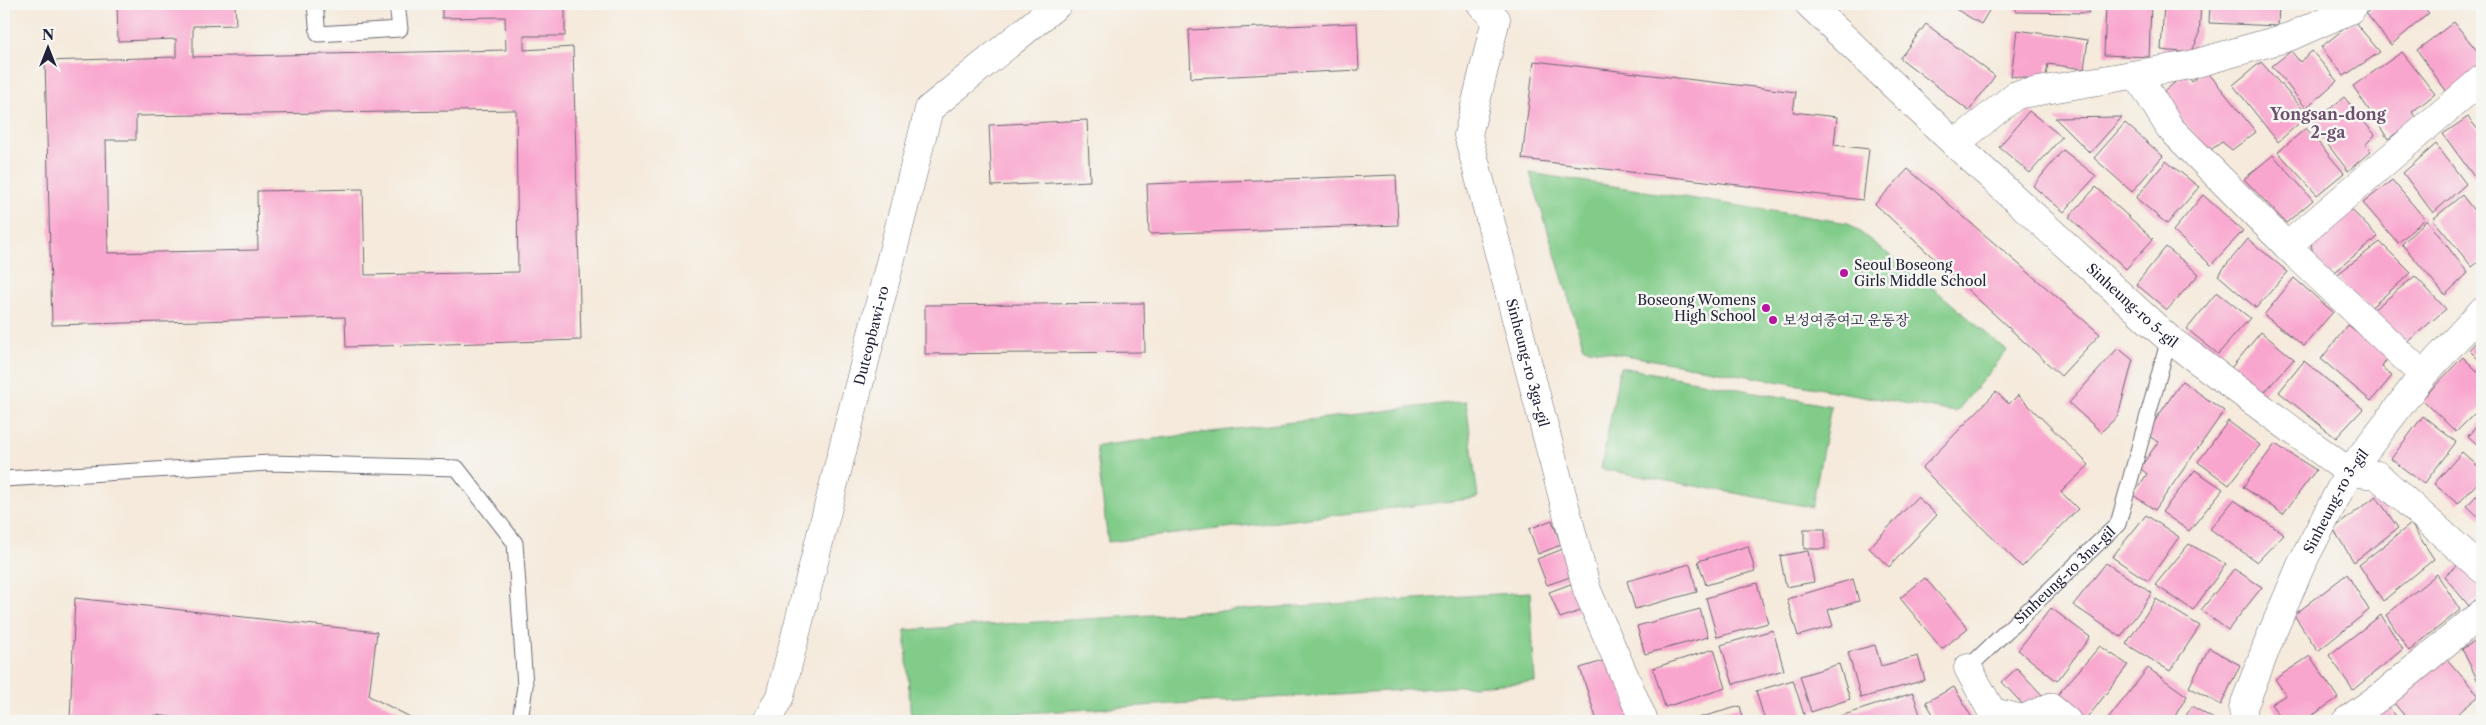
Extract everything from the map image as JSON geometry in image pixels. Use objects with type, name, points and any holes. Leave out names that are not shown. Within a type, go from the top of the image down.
[{"type":"street","name":"Duteopbawi-ro","points":[[767,721],[780,696],[929,109],[1058,4]]},
{"type":"street","name":"Sinheung-ro 3ga-gil","points":[[1481,4],[1496,19],[1468,135],[1587,590],[1644,721]]},
{"type":"street","name":"Sinheung-ro 5-gil","points":[[1809,4],[2168,344],[2349,472]]},
{"type":"street","points":[[1955,144],[2016,95],[2190,65],[2290,38],[2350,10],[2355,4]]},
{"type":"street","points":[[2137,75],[2170,128],[2286,246],[2423,374]]},
{"type":"street","points":[[2286,246],[2482,78]]},
{"type":"street","name":"Sinheung-ro 3-gil","points":[[2244,721],[2243,708],[2277,620],[2301,565],[2349,472],[2423,374],[2482,311]]},
{"type":"street","points":[[2349,472],[2377,474],[2482,569]]},
{"type":"street","points":[[2346,721],[2385,693],[2482,613]]},
{"type":"street","name":"Sinheung-ro 3na-gil","points":[[1968,668],[1995,717]]},
{"type":"street","points":[[1995,717],[2023,719],[2050,707],[2067,721]]},
{"type":"lane","points":[[315,4],[318,34],[400,29],[397,4]]},
{"type":"lane","name":"Sinheung-ro 3na-gil","points":[[1968,668],[2118,524],[2144,421],[2168,344]]},
{"type":"lane","points":[[4,479],[270,463],[457,468],[515,543],[525,686],[520,721]]},
{"type":"green space","name":"보성여중여고 운동장","points":[[1530,173],[1848,223],[1938,292],[2007,351],[1956,412],[1584,348]]},
{"type":"green space","points":[[1620,367],[1831,406],[1812,507],[1601,469]]},
{"type":"green space","points":[[1466,401],[1478,498],[1108,542],[1096,446]]},
{"type":"green space","points":[[1530,592],[1535,682],[911,720],[905,630]]},
{"type":"building","points":[[117,4],[235,4],[236,25],[193,26],[193,57],[506,50],[505,17],[442,18],[442,4],[565,4],[565,36],[524,36],[524,50],[573,47],[581,340],[346,347],[345,317],[52,325],[45,61],[176,57],[176,39],[118,41]],"holes":[[[516,110],[518,272],[365,275],[363,189],[257,191],[258,250],[108,253],[106,140],[136,140],[136,116]]]},
{"type":"building","points":[[1947,4],[1993,4],[1981,24]]},
{"type":"building","points":[[2016,4],[2089,4],[2089,13],[2016,12]]},
{"type":"building","points":[[2106,4],[2151,4],[2149,57],[2104,55]]},
{"type":"building","points":[[2164,4],[2201,4],[2199,36],[2191,53],[2161,50]]},
{"type":"building","points":[[2210,4],[2279,4],[2278,26],[2209,23]]},
{"type":"building","points":[[2378,4],[2420,4],[2429,13],[2391,45],[2366,13]]},
{"type":"building","points":[[2354,21],[2380,52],[2344,76],[2321,47]]},
{"type":"building","points":[[2454,22],[2482,57],[2482,67],[2449,95],[2417,50]]},
{"type":"building","points":[[1357,23],[1359,70],[1191,78],[1189,30]]},
{"type":"building","points":[[1926,24],[1995,76],[1969,111],[1900,58]]},
{"type":"building","points":[[2017,30],[2088,40],[2084,69],[2048,64],[2045,81],[2011,76]]},
{"type":"building","points":[[2291,51],[2300,62],[2312,51],[2337,81],[2306,108],[2272,66]]},
{"type":"building","points":[[2402,52],[2435,94],[2412,112],[2418,119],[2388,139],[2353,86]]},
{"type":"building","points":[[1534,61],[1796,92],[1793,112],[1837,117],[1834,145],[1869,149],[1863,200],[1522,159]]},
{"type":"building","points":[[2261,62],[2308,115],[2278,142],[2233,85]]},
{"type":"building","points":[[2206,70],[2256,132],[2232,150],[2222,142],[2209,151],[2160,95],[2186,73],[2192,82]]},
{"type":"building","points":[[2344,97],[2375,135],[2365,145],[2371,151],[2348,171],[2312,124]]},
{"type":"building","points":[[2029,111],[2062,137],[2030,173],[1999,147]]},
{"type":"building","points":[[2122,117],[2090,153],[2055,118]]},
{"type":"building","points":[[2468,117],[2482,135],[2482,173],[2475,178],[2443,134]]},
{"type":"building","points":[[1087,120],[1090,181],[992,186],[989,125]]},
{"type":"building","points":[[2125,123],[2163,156],[2132,192],[2094,158]]},
{"type":"building","points":[[2306,128],[2344,173],[2317,195],[2278,152]]},
{"type":"building","points":[[2436,144],[2466,184],[2433,213],[2403,173]]},
{"type":"building","points":[[2063,150],[2096,176],[2064,212],[2033,186]]},
{"type":"building","points":[[2273,155],[2313,200],[2286,223],[2244,179]]},
{"type":"building","points":[[2166,161],[2199,187],[2167,224],[2136,198]]},
{"type":"building","points":[[1908,169],[2100,334],[2061,376],[1875,204]]},
{"type":"building","points":[[1396,175],[1398,225],[1149,234],[1147,184]]},
{"type":"building","points":[[2392,180],[2425,219],[2398,243],[2363,203]]},
{"type":"building","points":[[2096,187],[2153,239],[2126,269],[2069,217]]},
{"type":"building","points":[[2203,195],[2243,231],[2211,265],[2173,231]]},
{"type":"building","points":[[2462,195],[2482,221],[2482,259],[2472,267],[2433,219]]},
{"type":"building","points":[[2348,206],[2378,237],[2330,275],[2313,256],[2310,235]]},
{"type":"building","points":[[2427,220],[2468,273],[2445,295],[2402,244]]},
{"type":"building","points":[[2248,239],[2288,272],[2256,308],[2218,275]]},
{"type":"building","points":[[2380,242],[2411,273],[2369,309],[2335,276]]},
{"type":"building","points":[[2166,247],[2199,274],[2167,310],[2136,284]]},
{"type":"building","points":[[2415,276],[2446,309],[2406,343],[2372,311]]},
{"type":"building","points":[[2294,278],[2333,312],[2304,346],[2264,315]]},
{"type":"building","points":[[2217,292],[2250,318],[2218,354],[2187,329]]},
{"type":"building","points":[[1144,303],[1145,352],[925,354],[925,305]]},
{"type":"building","points":[[2348,325],[2389,356],[2382,367],[2392,376],[2371,401],[2321,359]]},
{"type":"building","points":[[2261,332],[2294,359],[2262,395],[2231,368]]},
{"type":"building","points":[[2482,335],[2482,363],[2469,350]]},
{"type":"building","points":[[2118,348],[2133,360],[2118,416],[2101,432],[2069,403]]},
{"type":"building","points":[[2463,357],[2482,376],[2482,406],[2456,432],[2422,399]]},
{"type":"building","points":[[2304,361],[2363,409],[2336,438],[2279,392]]},
{"type":"building","points":[[2182,381],[2224,411],[2155,510],[2133,495],[2147,474],[2140,468],[2158,442],[2146,434]]},
{"type":"building","points":[[1996,392],[2009,404],[2018,395],[2089,465],[2061,492],[2078,509],[2022,567],[1922,468]]},
{"type":"building","points":[[2423,416],[2456,442],[2424,484],[2391,459]]},
{"type":"building","points":[[2482,420],[2482,449],[2468,436]]},
{"type":"building","points":[[2228,421],[2260,445],[2229,485],[2198,462]]},
{"type":"building","points":[[2275,444],[2316,470],[2283,514],[2243,487]]},
{"type":"building","points":[[2462,452],[2482,470],[2482,478],[2458,504],[2434,484]]},
{"type":"building","points":[[2195,470],[2223,489],[2189,531],[2162,512]]},
{"type":"building","points":[[2482,489],[2482,520],[2467,506]]},
{"type":"building","points":[[2376,496],[2398,528],[2354,562],[2333,529]]},
{"type":"building","points":[[1917,497],[1937,515],[1889,567],[1869,548]]},
{"type":"building","points":[[2234,500],[2284,534],[2257,562],[2210,529]]},
{"type":"building","points":[[2146,515],[2179,537],[2148,581],[2112,557]]},
{"type":"building","points":[[1552,520],[1561,545],[1538,554],[1529,529]]},
{"type":"building","points":[[2411,524],[2434,559],[2383,601],[2359,565]]},
{"type":"building","points":[[1804,529],[1825,529],[1825,549],[1804,549]]},
{"type":"building","points":[[2189,544],[2226,564],[2193,610],[2155,585]]},
{"type":"building","points":[[1748,546],[1755,571],[1706,585],[1698,561]]},
{"type":"building","points":[[1563,549],[1573,576],[1547,585],[1537,559]]},
{"type":"building","points":[[1808,551],[1814,582],[1786,587],[1780,556]]},
{"type":"building","points":[[2462,562],[2482,585],[2482,595],[2469,606],[2444,576]]},
{"type":"building","points":[[2106,563],[2152,593],[2121,637],[2073,605]]},
{"type":"building","points":[[1690,564],[1697,592],[1635,609],[1627,581]]},
{"type":"building","points":[[2234,569],[2262,587],[2228,630],[2201,610]]},
{"type":"building","points":[[2347,574],[2369,610],[2318,651],[2294,615]]},
{"type":"building","points":[[2437,574],[2460,610],[2409,651],[2386,615]]},
{"type":"building","points":[[1925,578],[1968,628],[1942,649],[1900,598]]},
{"type":"building","points":[[1853,579],[1859,601],[1828,610],[1833,626],[1798,636],[1787,599]]},
{"type":"building","points":[[1576,582],[1586,609],[1560,618],[1549,592]]},
{"type":"building","points":[[1757,583],[1768,623],[1717,637],[1706,598]]},
{"type":"building","points":[[75,598],[377,632],[369,696],[418,721],[203,721],[155,715],[155,721],[70,721]]},
{"type":"building","points":[[2156,599],[2200,626],[2170,671],[2126,644]]},
{"type":"building","points":[[2051,608],[2090,637],[2057,681],[2018,650]]},
{"type":"building","points":[[1700,609],[1708,637],[1645,654],[1637,626]]},
{"type":"building","points":[[2381,615],[2403,649],[2353,690],[2329,655]]},
{"type":"building","points":[[1773,630],[1784,670],[1733,684],[1721,645]]},
{"type":"building","points":[[2482,637],[2482,689],[2462,649]]},
{"type":"building","points":[[1875,645],[1881,666],[1918,656],[1925,680],[1861,698],[1848,652]]},
{"type":"building","points":[[2100,646],[2128,665],[2085,721],[2080,721],[2054,699]]},
{"type":"building","points":[[2209,648],[2240,665],[2221,705],[2189,687]]},
{"type":"building","points":[[1714,649],[1726,688],[1665,707],[1653,668]]},
{"type":"building","points":[[2310,656],[2338,698],[2304,721],[2273,721],[2280,717],[2271,704],[2286,695],[2275,679]]},
{"type":"building","points":[[2445,657],[2479,696],[2449,721],[2409,721],[2393,702]]},
{"type":"building","points":[[1610,659],[1633,721],[1597,721],[1580,668]]},
{"type":"building","points":[[1839,664],[1850,699],[1811,712],[1800,676]]},
{"type":"building","points":[[2017,668],[2043,696],[2028,710],[2002,682]]},
{"type":"building","points":[[2148,668],[2187,696],[2172,721],[2114,721],[2109,718]]},
{"type":"building","points":[[1793,680],[1806,721],[1765,721],[1756,691]]},
{"type":"building","points":[[1954,687],[1974,721],[1937,721],[1926,702]]},
{"type":"building","points":[[1913,693],[1922,721],[1828,721],[1828,720]]},
{"type":"building","points":[[1740,706],[1744,721],[1688,721]]},
{"type":"building","points":[[2192,706],[2217,721],[2183,721]]},
{"type":"building","points":[[2388,706],[2400,721],[2367,721]]},
{"type":"place","name":"Seoul Boseong Girls Middle School","points":[[1844,273]]},
{"type":"place","name":"Boseong Womens High School","points":[[1766,308]]},
{"type":"place","name":"보성여중여고 운동장","points":[[1773,320]]},
{"type":"district","name":"Yongsan-dong 2-ga","points":[[2328,123]]}]
